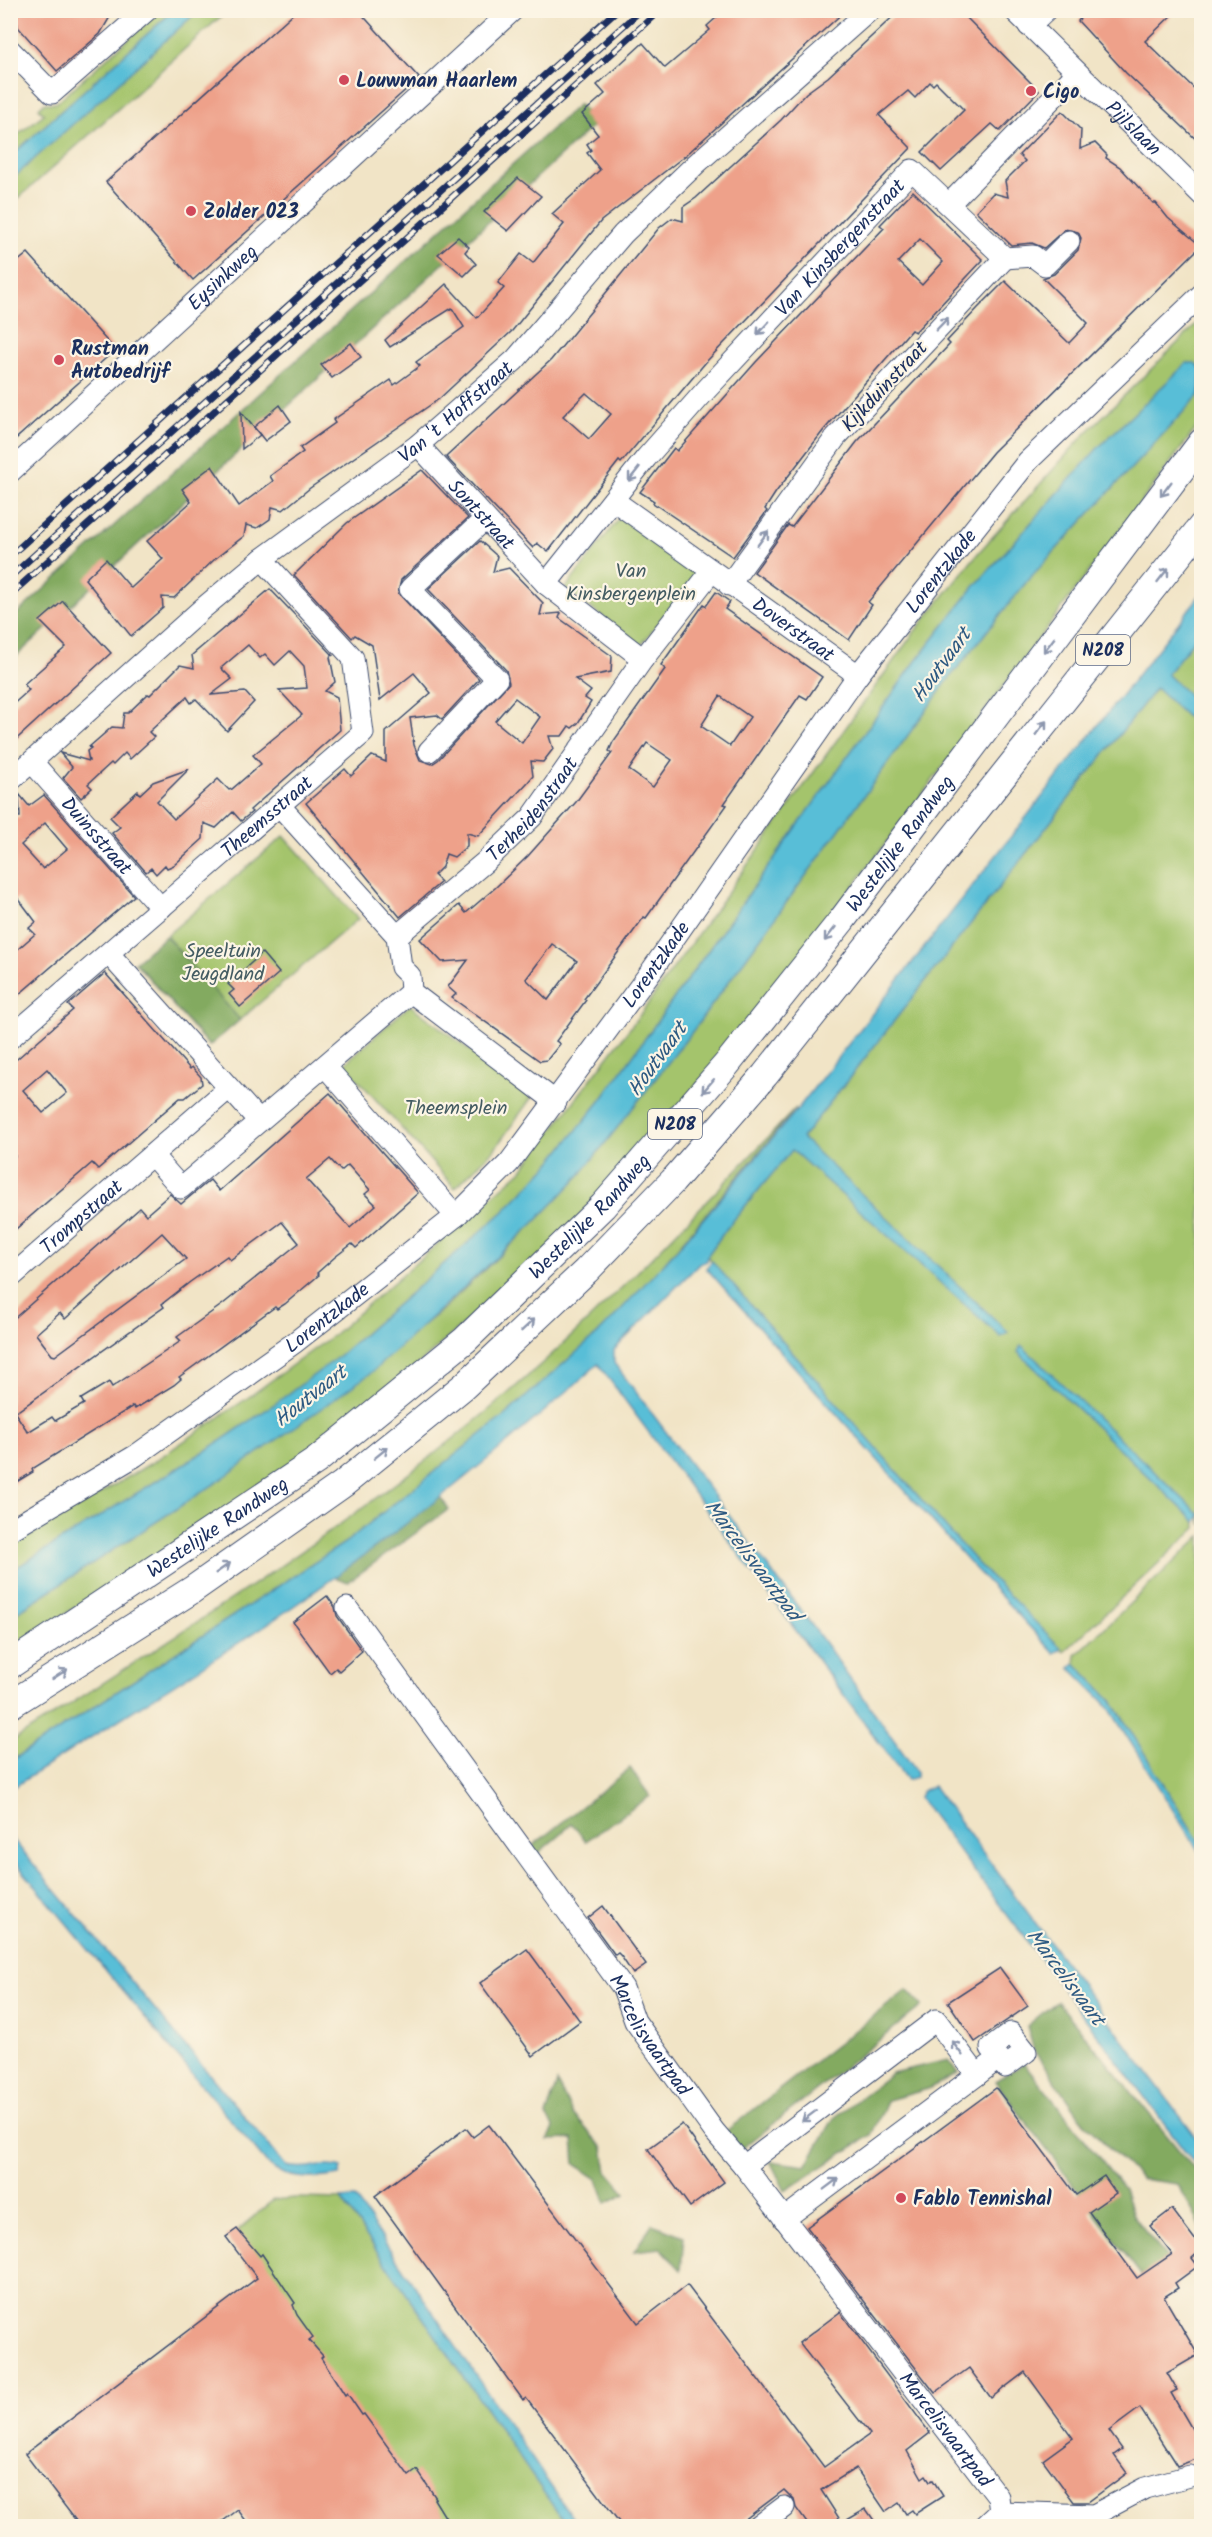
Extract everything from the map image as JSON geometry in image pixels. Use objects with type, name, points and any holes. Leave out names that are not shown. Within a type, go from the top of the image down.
[{"type":"main road","name":"Westelijke Randweg","points":[[10,1665],[316,1461],[465,1340],[603,1206],[727,1064],[842,920],[1202,442]]},
{"type":"main road","name":"Westelijke Randweg","points":[[10,1705],[192,1590],[343,1484],[464,1386],[586,1271],[673,1181],[765,1075],[1202,526]]},
{"type":"street","points":[[10,50],[52,93],[147,10]]},
{"type":"street","name":"Eysinkweg","points":[[10,472],[186,313],[513,10]]},
{"type":"street","name":"Van 't Hoffstraat","points":[[10,781],[202,609],[262,559],[418,445],[515,360],[631,226],[696,164],[870,10]]},
{"type":"street","name":"Pijlslaan","points":[[1014,10],[1076,74],[1202,195]]},
{"type":"street","points":[[1029,26],[1046,10]]},
{"type":"street","points":[[1070,241],[1045,266],[1033,256],[1005,258],[949,204],[1076,74]]},
{"type":"street","name":"Van Kinsbergenstraat","points":[[613,500],[706,390],[912,170],[949,204]]},
{"type":"street","name":"Kijkduinstraat","points":[[729,585],[836,437],[1005,258]]},
{"type":"street","name":"Lorentzkade","points":[[10,1530],[163,1436],[294,1343],[456,1216],[509,1163],[652,970],[858,675],[1028,461],[1202,294]]},
{"type":"street","name":"Sontstraat","points":[[418,445],[546,584]]},
{"type":"street","points":[[711,572],[643,659],[579,612],[546,584],[613,500],[729,585]]},
{"type":"street","points":[[429,751],[497,679],[410,589],[485,519]]},
{"type":"street","name":"Theemsstraat","points":[[10,1038],[363,733],[353,658],[262,559]]},
{"type":"street","name":"Doverstraat","points":[[729,585],[858,675]]},
{"type":"street","name":"Terheidenstraat","points":[[397,936],[485,862],[532,817],[643,659]]},
{"type":"street","name":"Duinsstraat","points":[[32,762],[161,908]]},
{"type":"street","points":[[279,805],[397,936],[401,967],[410,976],[411,992],[556,1102]]},
{"type":"street","points":[[109,954],[259,1121]]},
{"type":"street","points":[[152,1155],[181,1188],[411,992]]},
{"type":"street","points":[[325,1066],[456,1216]]},
{"type":"street","name":"Trompstraat","points":[[10,1278],[229,1088]]},
{"type":"street","name":"Marcelisvaartpad","points":[[346,1608],[623,1988],[635,2021],[714,2131],[744,2166],[998,2497],[992,2519]]},
{"type":"street","points":[[744,2166],[936,2020],[977,2075]]},
{"type":"street","points":[[784,2219],[999,2058]]},
{"type":"street","points":[[992,2519],[1094,2515],[1144,2488],[1190,2476]]},
{"type":"street","points":[[759,2526],[784,2507]]},
{"type":"green space","points":[[160,11],[173,11],[11,156],[11,133],[14,131],[18,134],[44,114],[39,108],[44,103],[56,103]]},
{"type":"green space","points":[[198,11],[227,11],[11,205],[10,180]]},
{"type":"green space","points":[[579,104],[596,123],[11,661],[11,619]]},
{"type":"green space","points":[[1201,320],[1201,369],[1195,363],[1187,363],[1098,448],[974,587],[916,661],[601,1100],[547,1167],[503,1212],[333,1361],[210,1448],[11,1571],[11,1547],[153,1462],[246,1399],[332,1336],[521,1171],[639,1016],[915,631],[979,552],[1086,433]]},
{"type":"green space","points":[[1201,388],[1201,420],[1195,430],[745,1031],[561,1238],[405,1376],[260,1488],[11,1649],[11,1616],[213,1485],[441,1311],[533,1224],[580,1175],[695,1028],[951,676],[1028,580],[1199,395]]},
{"type":"green space","name":"Van Kinsbergenplein","points":[[620,517],[697,574],[641,645],[565,589]]},
{"type":"green space","points":[[1201,631],[1201,707],[1167,674]]},
{"type":"green space","points":[[1156,688],[1201,730],[1201,1525],[1200,1515],[1018,1352],[1196,1522],[1196,1528],[1064,1652],[977,1563],[707,1256],[727,1228],[792,1150],[1001,1336],[1007,1333],[802,1138]]},
{"type":"green space","name":"Speeltuin Jeugdland","points":[[284,836],[358,919],[209,1046],[135,962]]},
{"type":"green space","points":[[166,936],[240,1020],[209,1046],[135,962]]},
{"type":"green space","name":"Theemsplein","points":[[410,1005],[532,1097],[494,1150],[455,1188],[344,1064]]},
{"type":"green space","points":[[796,1108],[637,1295],[603,1329],[504,1416],[346,1542],[11,1761],[11,1742],[195,1623],[316,1541],[434,1454],[491,1408],[609,1300]]},
{"type":"green space","points":[[440,1497],[449,1509],[348,1582],[334,1577]]},
{"type":"green space","points":[[1201,1536],[1201,1845],[1112,1701],[1075,1663],[1076,1655]]},
{"type":"green space","points":[[630,1768],[650,1796],[586,1841],[572,1824],[536,1855],[531,1847]]},
{"type":"green space","points":[[907,1990],[922,2006],[738,2152],[722,2134]]},
{"type":"green space","points":[[1057,2001],[1195,2170],[1201,2180],[1201,2227],[1178,2184],[1141,2179],[1086,2125],[1034,2051],[1027,2026]]},
{"type":"green space","points":[[948,2060],[958,2073],[928,2089],[888,2100],[871,2135],[785,2191],[770,2161],[806,2166],[834,2118],[892,2073]]},
{"type":"green space","points":[[1024,2063],[1124,2189],[1133,2215],[1171,2264],[1141,2275],[995,2081]]},
{"type":"green space","points":[[557,2082],[573,2114],[603,2148],[607,2171],[626,2193],[606,2203],[597,2179],[575,2164],[573,2139],[548,2140],[554,2128],[546,2116]]},
{"type":"green space","points":[[341,2199],[567,2526],[432,2526],[230,2237],[273,2200]]},
{"type":"green space","points":[[652,2224],[684,2236],[681,2270],[661,2248],[634,2251]]},
{"type":"water","points":[[173,11],[198,11],[11,180],[11,156]]},
{"type":"water","name":"Houtvaart","points":[[1187,363],[1195,363],[1201,369],[1199,395],[1028,580],[951,676],[695,1028],[580,1175],[533,1224],[371,1373],[213,1485],[11,1616],[11,1571],[210,1448],[333,1361],[503,1212],[547,1167],[601,1100],[916,661],[974,587],[1098,448]]},
{"type":"water","points":[[1201,594],[1201,631],[1167,674],[1201,707],[1201,730],[1156,688],[802,1138],[1008,1332],[1001,1337],[792,1150],[727,1228],[707,1256],[707,1261],[699,1264],[614,1350],[614,1363],[820,1636],[916,1771],[916,1777],[907,1780],[598,1364],[442,1496],[320,1588],[245,1639],[11,1789],[11,1761],[346,1542],[504,1416],[603,1329],[678,1248],[796,1111]]},
{"type":"water","points":[[712,1261],[977,1563],[1062,1649],[1054,1653],[967,1560],[706,1268]]},
{"type":"water","points":[[1021,1345],[1200,1515],[1196,1522],[1018,1352]]},
{"type":"water","points":[[1075,1663],[1112,1701],[1201,1845],[1201,1855],[1108,1706],[1070,1668]]},
{"type":"water","name":"Marcelisvaart","points":[[933,1786],[1201,2144],[1201,2172],[919,1798],[922,1791]]},
{"type":"water","points":[[10,1836],[286,2166],[300,2168],[335,2166],[342,2168],[340,2175],[295,2177],[270,2167],[11,1857]]},
{"type":"water","points":[[355,2198],[578,2526],[567,2526],[341,2199]]},
{"type":"building","points":[[15,10],[114,10],[100,34],[57,71],[18,27]]},
{"type":"building","points":[[297,10],[358,10],[419,78],[193,280],[106,182]]},
{"type":"building","points":[[725,10],[846,10],[686,155],[601,221],[512,331],[439,399],[310,488],[283,510],[272,507],[270,519],[257,528],[246,525],[244,536],[216,558],[174,598],[162,597],[163,608],[131,636],[85,579],[106,559],[131,588],[163,559],[147,541],[191,502],[182,489],[212,466],[239,506],[273,481],[270,476],[303,452],[300,448],[335,423],[333,420],[391,380],[394,385],[420,366],[416,362],[464,327],[452,308],[390,347],[385,340],[446,284],[477,318],[504,288],[498,283],[521,254],[533,263],[564,224],[552,214],[600,170],[587,153],[591,150],[587,144],[598,135],[582,114],[605,94],[597,85],[643,43],[665,68],[710,30],[707,26]]},
{"type":"building","points":[[900,10],[959,10],[1039,91],[1000,131],[992,124],[941,171],[922,152],[964,110],[936,82],[933,85],[930,82],[915,98],[908,91],[879,115],[911,148],[706,362],[621,463],[619,461],[548,552],[537,543],[533,548],[446,457],[551,360],[659,228],[672,218],[683,221],[683,207],[696,198],[781,120],[806,93],[828,77]],"holes":[[[586,393],[611,414],[589,439],[563,416]]]},
{"type":"building","points":[[1084,10],[1177,10],[1145,41],[1202,96],[1202,145],[1126,73],[1078,21]]},
{"type":"building","points":[[1062,111],[1081,130],[1080,149],[1095,143],[1107,155],[1106,158],[1120,167],[1168,218],[1201,246],[993,452],[868,602],[872,605],[849,640],[754,572],[788,525],[792,527],[857,442],[950,344],[947,341],[1005,281],[1069,343],[1088,323],[1043,278],[1054,274],[1078,250],[1081,238],[1078,232],[1065,229],[1044,248],[1032,243],[1011,245],[976,211],[993,193],[1008,197],[1005,181],[1025,161],[1019,155]]},
{"type":"building","points":[[518,178],[541,196],[508,231],[484,212]]},
{"type":"building","points":[[913,191],[983,260],[915,332],[911,330],[823,431],[776,492],[765,509],[767,511],[733,557],[640,492],[674,448],[677,451],[756,362],[884,228],[880,225]],"holes":[[[920,239],[943,262],[922,285],[898,262]]]},
{"type":"building","points":[[458,237],[469,247],[465,252],[476,264],[464,276],[438,254]]},
{"type":"building","points":[[28,253],[115,350],[10,444],[10,268]]},
{"type":"building","points":[[351,343],[361,357],[332,378],[321,365]]},
{"type":"building","points":[[280,405],[291,421],[265,441],[254,427]]},
{"type":"building","points":[[241,412],[260,435],[242,449]]},
{"type":"building","points":[[422,470],[468,518],[401,580],[398,593],[479,679],[442,719],[437,715],[410,718],[414,745],[420,760],[432,764],[438,760],[509,683],[506,670],[428,589],[480,541],[497,556],[493,572],[509,568],[543,603],[540,615],[561,613],[559,618],[612,656],[611,672],[575,679],[591,691],[585,698],[591,702],[578,723],[572,728],[569,726],[562,736],[549,736],[553,749],[543,762],[531,761],[533,776],[478,836],[467,833],[467,846],[454,857],[446,854],[442,867],[434,875],[441,882],[400,917],[306,803],[345,769],[351,776],[372,756],[386,762],[386,732],[431,693],[414,673],[380,700],[372,645],[355,635],[352,638],[294,575],[347,523]],"holes":[[[515,698],[540,717],[522,743],[495,721]]]},
{"type":"building","points":[[270,589],[333,655],[330,657],[335,682],[325,691],[337,697],[340,730],[250,810],[252,812],[241,821],[233,812],[216,828],[204,823],[203,839],[174,865],[167,868],[165,865],[156,874],[151,868],[146,872],[112,833],[120,827],[110,817],[138,791],[140,794],[153,782],[189,769],[157,801],[174,819],[218,779],[229,790],[232,789],[261,764],[253,755],[302,715],[279,690],[307,688],[304,666],[290,651],[275,665],[265,654],[260,658],[248,645],[221,668],[232,679],[211,695],[245,692],[254,702],[227,731],[196,699],[191,703],[187,697],[149,732],[154,737],[130,759],[125,753],[113,765],[111,763],[88,784],[92,788],[81,798],[63,778],[72,767],[60,753],[89,761],[87,751],[91,748],[89,747],[112,727],[122,728],[124,713],[128,713],[148,694],[150,695],[180,665],[194,668],[192,655]]},
{"type":"building","points":[[716,592],[730,602],[725,609],[822,677],[807,699],[800,695],[724,804],[727,805],[646,918],[644,917],[584,999],[586,1000],[556,1041],[560,1044],[547,1060],[540,1061],[452,998],[456,994],[448,987],[468,960],[442,962],[420,939],[459,905],[466,913],[495,888],[528,856],[576,802],[612,753],[609,751],[613,742],[665,669],[661,665],[704,604],[706,606]],"holes":[[[720,696],[750,717],[730,746],[701,726]],[[647,743],[672,760],[653,787],[629,770]],[[552,944],[577,961],[548,1000],[526,979]]]},
{"type":"building","points":[[63,601],[111,653],[10,745],[10,707],[29,690],[24,684],[66,647],[40,621]]},
{"type":"building","points":[[19,794],[29,806],[44,795],[134,896],[10,1002],[10,956],[35,934],[29,928],[36,922],[18,898],[10,904],[10,817],[20,817]],"holes":[[[45,823],[67,849],[43,869],[21,845]]]},
{"type":"building","points":[[262,953],[279,973],[240,1007],[229,994],[234,990],[228,984]]},
{"type":"building","points":[[105,973],[190,1069],[192,1067],[201,1077],[202,1084],[185,1098],[180,1098],[98,1169],[92,1163],[10,1234],[10,1160],[15,1156],[10,1151],[10,1065],[73,1010],[68,1005]],"holes":[[[47,1069],[67,1093],[43,1113],[23,1090]]]},
{"type":"building","points":[[330,1093],[418,1193],[356,1248],[352,1244],[335,1257],[317,1273],[319,1275],[285,1304],[277,1309],[275,1307],[179,1377],[181,1379],[174,1385],[135,1409],[133,1406],[32,1469],[33,1472],[10,1486],[10,1322],[140,1208],[146,1215],[170,1194],[181,1204],[210,1180],[219,1191]],"holes":[[[330,1159],[341,1171],[348,1165],[370,1190],[365,1194],[376,1205],[350,1228],[306,1179]],[[282,1222],[299,1243],[223,1304],[177,1337],[181,1341],[112,1387],[109,1382],[81,1399],[84,1404],[55,1421],[52,1417],[28,1432],[15,1413],[164,1307],[162,1304],[190,1282],[227,1256],[230,1260]],[[162,1233],[186,1259],[55,1356],[36,1334],[60,1313],[65,1319]]]},
{"type":"building","points":[[327,1596],[335,1607],[337,1616],[362,1651],[339,1671],[336,1668],[330,1673],[293,1622]]},
{"type":"building","points":[[603,1906],[646,1965],[633,1974],[621,1956],[618,1953],[615,1955],[588,1918]]},
{"type":"building","points":[[527,1949],[580,2021],[533,2056],[480,1983]]},
{"type":"building","points":[[1000,1968],[1028,2006],[975,2042],[948,2002]]},
{"type":"building","points":[[996,2088],[1076,2195],[1104,2176],[1116,2193],[1089,2212],[1137,2278],[1172,2254],[1150,2226],[1172,2209],[1202,2249],[1192,2258],[1198,2266],[1175,2283],[1178,2288],[1164,2297],[1198,2355],[1167,2373],[1177,2390],[1171,2393],[1202,2446],[1202,2457],[1177,2466],[1140,2408],[1109,2431],[1122,2449],[1114,2455],[1127,2473],[1088,2502],[1074,2502],[1043,2460],[1073,2438],[1025,2372],[991,2398],[969,2368],[935,2393],[807,2227]]},
{"type":"building","points":[[682,2124],[724,2182],[690,2207],[648,2149]]},
{"type":"building","points":[[489,2125],[638,2323],[687,2285],[824,2467],[870,2434],[799,2343],[840,2312],[930,2433],[907,2451],[922,2478],[926,2475],[930,2481],[933,2480],[943,2496],[915,2514],[912,2510],[906,2514],[899,2503],[886,2512],[856,2468],[821,2490],[842,2523],[866,2509],[878,2526],[809,2526],[796,2508],[794,2500],[784,2490],[736,2526],[622,2526],[526,2398],[523,2400],[375,2196],[466,2128],[473,2137]]},
{"type":"building","points":[[237,2229],[260,2256],[262,2254],[295,2303],[293,2305],[297,2315],[313,2337],[309,2340],[323,2356],[321,2358],[345,2395],[347,2393],[362,2415],[364,2414],[409,2476],[417,2470],[436,2498],[434,2499],[447,2520],[439,2526],[250,2526],[238,2510],[216,2526],[80,2526],[25,2454],[257,2278],[226,2237]]},
{"type":"railway","points":[[10,556],[617,10]]},
{"type":"railway","points":[[10,577],[641,10]]},
{"type":"railway","points":[[10,595],[660,10]]},
{"type":"place","name":"Louwman Haarlem","points":[[344,80]]},
{"type":"place","name":"Cigo","points":[[1031,91]]},
{"type":"place","name":"Zolder 023","points":[[191,211]]},
{"type":"place","name":"Rustman Autobedrijf","points":[[59,360]]},
{"type":"place","name":"Fablo Tennishal","points":[[901,2198]]}]
